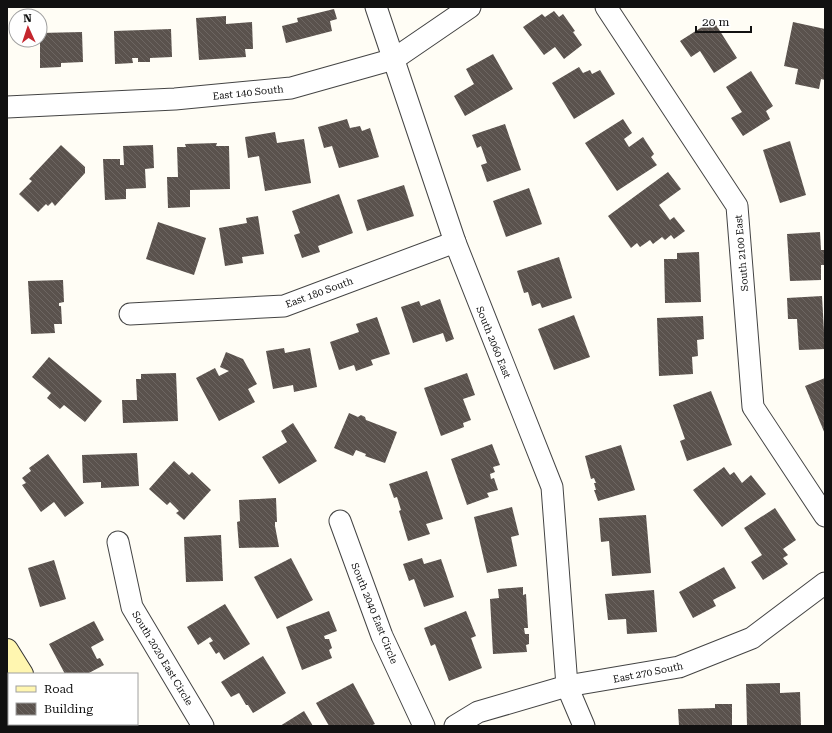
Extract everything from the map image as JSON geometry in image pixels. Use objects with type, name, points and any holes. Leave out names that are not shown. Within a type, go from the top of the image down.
[{"type":"main road","points":[[7,650],[21,673]]},
{"type":"street","name":"South 2060 East","points":[[376,7],[454,242],[552,487],[567,686],[584,726]]},
{"type":"street","name":"East 140 South","points":[[7,107],[175,100],[292,88],[394,59],[470,7]]},
{"type":"street","name":"South 2100 East","points":[[606,7],[737,206],[753,407],[825,516]]},
{"type":"street","name":"East 180 South","points":[[130,314],[284,306],[454,242]]},
{"type":"street","name":"South 2040 East Circle","points":[[340,521],[382,636],[424,726]]},
{"type":"street","name":"South 2020 East Circle","points":[[118,542],[132,607],[203,726]]},
{"type":"street","name":"East 270 South","points":[[455,726],[478,712],[567,686],[679,667],[752,638],[825,583]]},
{"type":"building","points":[[334,9],[337,19],[330,21],[332,31],[286,43],[282,26],[298,22],[297,18]]},
{"type":"building","points":[[554,11],[559,17],[563,14],[575,31],[573,32],[582,45],[564,59],[555,47],[544,55],[523,27],[542,14],[545,17]]},
{"type":"building","points":[[226,16],[226,24],[252,22],[253,49],[245,49],[246,57],[199,60],[196,18]]},
{"type":"building","points":[[713,20],[737,58],[714,73],[700,51],[691,57],[680,41]]},
{"type":"building","points":[[793,22],[825,29],[825,80],[821,79],[819,89],[795,84],[798,69],[784,66]]},
{"type":"building","points":[[171,29],[172,57],[150,58],[150,62],[138,62],[138,58],[132,58],[133,63],[115,64],[114,31]]},
{"type":"building","points":[[82,32],[83,62],[61,63],[61,67],[40,68],[40,48],[48,48],[48,33]]},
{"type":"building","points":[[493,54],[513,89],[465,116],[454,96],[474,84],[466,69]]},
{"type":"building","points":[[579,67],[583,73],[590,70],[592,74],[600,70],[615,94],[574,119],[552,83]]},
{"type":"building","points":[[751,71],[773,106],[766,111],[770,119],[743,136],[731,118],[742,112],[726,87]]},
{"type":"building","points":[[347,119],[350,128],[360,126],[362,131],[370,128],[379,157],[339,168],[332,146],[324,148],[318,127]]},
{"type":"building","points":[[623,119],[632,133],[624,139],[629,147],[643,137],[654,154],[651,157],[657,165],[617,191],[585,143]]},
{"type":"building","points":[[505,124],[521,170],[487,182],[481,165],[487,163],[481,146],[477,148],[472,135]]},
{"type":"building","points":[[275,132],[277,143],[304,139],[311,183],[265,191],[259,156],[248,158],[245,137]]},
{"type":"building","points":[[790,141],[806,195],[780,203],[763,150]]},
{"type":"building","points":[[217,143],[216,146],[229,146],[230,189],[190,190],[190,207],[168,208],[167,177],[178,177],[177,147],[186,147],[185,144]]},
{"type":"building","points":[[61,145],[85,167],[85,173],[55,206],[52,202],[48,206],[46,204],[38,212],[19,194],[32,181],[29,179]]},
{"type":"building","points":[[153,145],[154,168],[145,169],[146,188],[126,189],[126,199],[105,200],[103,159],[120,159],[120,165],[124,165],[123,146]]},
{"type":"building","points":[[668,172],[681,189],[659,205],[670,220],[674,217],[685,231],[674,239],[671,235],[665,240],[662,237],[653,244],[650,240],[640,247],[637,243],[631,248],[608,216]]},
{"type":"building","points":[[404,185],[414,216],[367,231],[357,200]]},
{"type":"building","points":[[529,188],[542,224],[506,237],[493,201]]},
{"type":"building","points":[[339,194],[353,233],[318,246],[320,252],[302,258],[294,235],[300,233],[292,211]]},
{"type":"building","points":[[258,216],[264,254],[242,257],[243,263],[225,266],[219,228],[247,223],[246,218]]},
{"type":"building","points":[[158,222],[206,238],[194,275],[146,259]]},
{"type":"building","points":[[820,232],[821,250],[825,250],[825,265],[821,265],[821,280],[790,281],[787,234]]},
{"type":"building","points":[[699,252],[701,302],[665,303],[664,259],[677,259],[677,253]]},
{"type":"building","points":[[559,257],[572,298],[542,308],[540,303],[532,306],[528,292],[524,293],[517,271]]},
{"type":"building","points":[[63,280],[64,302],[59,303],[59,306],[61,306],[62,324],[54,324],[55,333],[31,334],[28,281]]},
{"type":"building","points":[[822,296],[825,349],[799,350],[797,319],[788,319],[787,298]]},
{"type":"building","points":[[440,299],[454,339],[446,342],[443,333],[413,343],[401,307],[419,301],[421,306]]},
{"type":"building","points":[[574,315],[590,357],[554,370],[538,329]]},
{"type":"building","points":[[703,316],[704,339],[697,340],[698,356],[692,357],[693,374],[659,376],[657,318]]},
{"type":"building","points":[[377,317],[390,354],[371,360],[373,365],[356,371],[354,365],[339,370],[330,342],[359,332],[356,324]]},
{"type":"building","points":[[284,348],[285,353],[310,348],[317,387],[294,392],[293,385],[273,389],[266,351]]},
{"type":"building","points":[[226,352],[243,359],[257,384],[248,389],[255,402],[219,421],[196,378],[215,368],[219,376],[229,371],[220,367]]},
{"type":"building","points":[[49,357],[102,401],[85,422],[64,405],[60,409],[47,398],[51,393],[32,377]]},
{"type":"building","points":[[176,373],[178,421],[123,423],[122,400],[137,400],[136,379],[141,379],[141,374]]},
{"type":"building","points":[[467,373],[475,395],[463,399],[471,420],[463,423],[464,427],[441,436],[424,388]]},
{"type":"building","points":[[825,378],[825,434],[805,386]]},
{"type":"building","points":[[711,391],[732,445],[687,461],[680,441],[685,439],[673,405]]},
{"type":"building","points":[[349,413],[358,417],[361,415],[365,417],[366,420],[397,432],[385,463],[365,456],[366,454],[356,450],[353,456],[334,448]]},
{"type":"building","points":[[293,423],[317,461],[279,484],[262,457],[287,442],[281,431]]},
{"type":"building","points":[[492,444],[500,465],[493,467],[495,472],[490,474],[491,479],[494,478],[498,490],[487,493],[489,497],[467,505],[451,459]]},
{"type":"building","points":[[621,445],[635,490],[598,501],[594,490],[596,490],[594,483],[596,483],[594,478],[591,479],[585,456]]},
{"type":"building","points":[[137,453],[139,486],[101,488],[101,482],[83,483],[82,455]]},
{"type":"building","points":[[48,454],[84,503],[65,517],[54,502],[41,512],[22,485],[26,483],[22,478],[31,471],[29,468]]},
{"type":"building","points":[[174,461],[189,475],[192,472],[211,490],[184,520],[176,513],[179,511],[170,502],[167,505],[149,489]]},
{"type":"building","points":[[724,467],[730,475],[734,472],[742,483],[751,475],[766,494],[722,527],[693,490]]},
{"type":"building","points":[[427,471],[443,519],[426,524],[430,534],[408,541],[399,511],[401,510],[397,497],[394,498],[389,484]]},
{"type":"building","points":[[276,498],[277,522],[275,522],[275,526],[279,547],[239,548],[237,522],[240,521],[239,500]]},
{"type":"building","points":[[512,507],[519,535],[511,537],[517,566],[487,573],[474,517]]},
{"type":"building","points":[[775,508],[796,540],[783,549],[788,555],[783,558],[788,564],[763,580],[751,562],[762,555],[744,528]]},
{"type":"building","points":[[646,515],[651,573],[612,576],[609,541],[601,542],[599,518]]},
{"type":"building","points":[[221,535],[223,581],[186,582],[184,537]]},
{"type":"building","points":[[291,558],[313,600],[277,619],[254,577]]},
{"type":"building","points":[[422,558],[424,564],[441,559],[454,597],[424,607],[414,579],[409,581],[403,564]]},
{"type":"building","points":[[54,560],[66,599],[40,607],[28,568]]},
{"type":"building","points":[[724,567],[736,588],[713,600],[716,606],[693,618],[679,592]]},
{"type":"building","points":[[523,587],[523,595],[526,594],[528,628],[524,628],[525,634],[529,634],[529,644],[526,645],[527,652],[493,654],[490,599],[499,598],[498,589]]},
{"type":"building","points":[[654,590],[657,632],[627,634],[626,619],[608,620],[605,594]]},
{"type":"building","points":[[225,604],[250,644],[224,660],[219,652],[216,654],[209,643],[213,641],[210,637],[198,645],[187,627]]},
{"type":"building","points":[[329,611],[337,631],[324,636],[325,639],[329,639],[332,648],[329,650],[332,658],[302,670],[286,627]]},
{"type":"building","points":[[466,611],[476,636],[471,638],[482,668],[449,681],[435,644],[431,646],[424,628]]},
{"type":"building","points":[[94,621],[104,640],[91,647],[97,659],[100,658],[104,665],[89,673],[64,673],[49,644]]},
{"type":"building","points":[[263,656],[286,693],[253,713],[239,693],[231,697],[221,682]]},
{"type":"building","points":[[353,683],[375,724],[370,726],[329,726],[316,703]]},
{"type":"building","points":[[780,683],[780,693],[800,692],[801,726],[747,726],[746,684]]},
{"type":"building","points":[[715,704],[732,704],[732,726],[679,726],[678,709],[715,708]]},
{"type":"building","points":[[304,711],[313,726],[280,726]]},
{"type":"building","points":[[106,725],[134,725],[132,726]]}]
